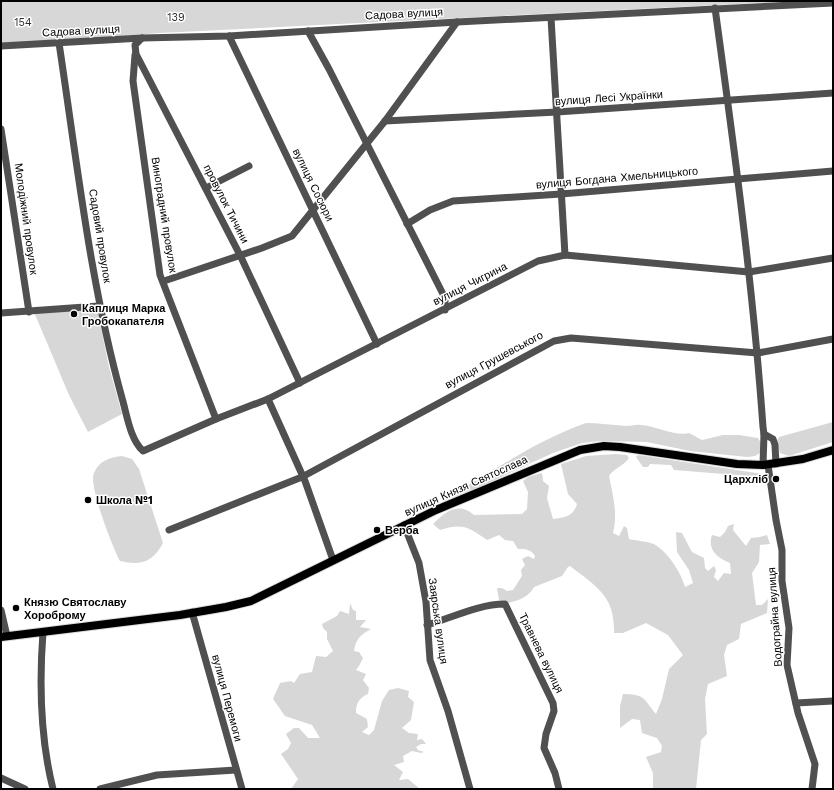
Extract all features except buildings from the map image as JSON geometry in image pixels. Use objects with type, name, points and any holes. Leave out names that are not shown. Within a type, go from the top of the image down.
[{"type":"main road","name":"вулиця Князя Святослава","points":[[4,636],[192,612],[226,607],[251,601],[436,510],[580,450],[604,446],[737,464],[769,465],[803,459],[833,450]]},
{"type":"street","name":"Садова вулиця","points":[[1,46],[142,38],[229,36],[457,22],[833,3]]},
{"type":"street","points":[[715,8],[749,272],[758,353],[764,434],[769,465]]},
{"type":"street","points":[[551,18],[565,255]]},
{"type":"street","points":[[164,281],[292,236],[367,145],[457,22]]},
{"type":"street","points":[[308,31],[330,69],[445,298],[444,310]]},
{"type":"street","name":"вулиця Сосюри","points":[[229,36],[377,344]]},
{"type":"street","points":[[136,54],[135,44],[142,38]]},
{"type":"street","name":"Садовий провулок","points":[[59,43],[99,306],[111,358],[133,435],[139,448],[143,452]]},
{"type":"street","name":"провулок Тичини","points":[[136,54],[240,255],[300,383]]},
{"type":"street","name":"Виноградний провулок","points":[[136,54],[133,81],[160,275],[164,281],[216,419]]},
{"type":"street","name":"вулиця Лесі Українки","points":[[385,121],[557,112],[833,93]]},
{"type":"street","name":"Молодіжний провулок","points":[[1,129],[29,312]]},
{"type":"street","points":[[206,188],[249,166]]},
{"type":"street","name":"вулиця Богдана Хмельницького","points":[[407,224],[430,210],[453,201],[561,194],[833,171]]},
{"type":"street","name":"вулиця Чигрина","points":[[143,452],[216,419],[268,399],[538,261],[565,255],[749,272],[833,258]]},
{"type":"street","points":[[1,313],[99,306]]},
{"type":"street","name":"вулиця Грушевського","points":[[169,530],[302,477],[554,341],[571,338],[758,353],[833,339]]},
{"type":"street","points":[[268,399],[302,477],[333,560]]},
{"type":"street","points":[[764,434],[773,439],[776,446],[769,465]]},
{"type":"street","name":"Водограйна вулиця","points":[[769,465],[776,520],[782,550],[782,581],[789,628],[787,665],[803,729],[810,745],[815,764],[812,789]]},
{"type":"street","name":"Заярська вулиця","points":[[404,525],[419,563],[426,602],[430,660],[448,711],[470,789]]},
{"type":"street","name":"Травнева вулиця","points":[[427,626],[481,608],[497,604],[505,604],[553,704],[554,711],[546,734],[544,748],[555,773],[559,789]]},
{"type":"street","points":[[1,610],[4,636]]},
{"type":"street","name":"вулиця Перемоги","points":[[192,612],[242,789]]},
{"type":"street","points":[[42,632],[40,671],[41,709],[53,789]]},
{"type":"street","points":[[796,703],[833,701]]},
{"type":"street","points":[[100,789],[157,775],[236,770]]},
{"type":"street","points":[[2,779],[25,789]]},
{"type":"green space","points":[[1,1],[799,1],[160,33],[1,45]]},
{"type":"green space","points":[[97,309],[109,367],[122,414],[88,432],[69,395],[34,312]]},
{"type":"green space","points":[[833,422],[833,442],[789,456],[780,453],[777,441],[779,437]]},
{"type":"green space","points":[[586,423],[647,426],[678,434],[689,433],[702,440],[723,435],[739,435],[758,438],[761,443],[760,453],[755,456],[747,457],[690,451],[647,442],[601,441],[582,443],[553,453],[443,504],[442,500],[512,458],[567,430]]},
{"type":"green space","points":[[616,454],[627,455],[629,458],[609,476],[615,511],[613,533],[619,536],[624,526],[627,528],[629,539],[647,542],[657,546],[666,554],[674,565],[681,576],[685,587],[693,583],[689,570],[677,552],[676,532],[682,533],[692,552],[704,558],[705,568],[708,571],[714,566],[716,570],[714,577],[718,581],[724,573],[731,574],[730,563],[717,556],[712,549],[712,535],[720,537],[728,526],[734,524],[733,530],[746,546],[751,538],[767,535],[770,544],[760,545],[759,562],[752,573],[756,605],[762,605],[768,599],[767,613],[741,624],[739,639],[727,645],[724,655],[727,676],[708,684],[705,699],[707,734],[701,740],[696,789],[653,789],[653,773],[646,757],[661,752],[662,746],[657,738],[642,733],[640,720],[632,719],[620,728],[620,706],[623,694],[636,695],[644,699],[656,714],[662,699],[669,669],[683,655],[668,635],[646,623],[623,633],[614,633],[614,620],[608,601],[596,587],[570,566],[562,576],[534,587],[523,598],[507,603],[499,600],[497,588],[502,588],[507,591],[513,590],[522,576],[521,570],[525,565],[522,559],[528,556],[534,559],[535,556],[532,552],[518,549],[513,541],[505,540],[499,535],[487,540],[470,529],[454,527],[440,530],[433,524],[447,512],[457,509],[463,509],[474,515],[522,514],[527,509],[528,492],[523,481],[528,477],[542,473],[543,481],[549,486],[547,498],[553,519],[568,516],[574,511],[577,504],[568,494],[561,464],[586,456]]},
{"type":"green space","points":[[638,455],[763,474],[762,477],[674,470],[671,465],[650,464],[648,467],[643,467],[636,457]]},
{"type":"green space","points":[[122,456],[132,459],[139,469],[163,543],[155,555],[140,563],[120,561],[107,531],[98,503],[93,480],[96,469],[105,460]]},
{"type":"green space","points":[[350,603],[353,610],[356,611],[356,620],[366,620],[360,627],[371,629],[359,638],[354,651],[359,652],[363,658],[356,670],[366,674],[363,680],[369,688],[368,694],[360,699],[357,706],[356,713],[367,719],[368,727],[362,732],[369,735],[374,730],[382,701],[389,690],[398,688],[409,691],[408,697],[414,702],[411,720],[402,728],[409,733],[418,734],[417,740],[422,739],[426,744],[421,744],[416,747],[418,750],[424,752],[421,753],[412,751],[403,756],[404,762],[394,765],[403,772],[399,780],[408,779],[420,789],[291,789],[298,779],[281,754],[288,749],[291,743],[286,734],[294,728],[299,728],[308,738],[320,738],[312,725],[285,716],[273,699],[280,683],[291,681],[294,683],[300,674],[312,672],[316,656],[326,657],[333,651],[327,639],[327,632],[323,628],[322,624],[337,616],[340,611],[349,614]]},
{"type":"place","name":"Каплиця Марка Гробокапателя","points":[[74,314]]},
{"type":"place","name":"Цархліб","points":[[776,479]]},
{"type":"place","name":"Школа №1","points":[[88,500]]},
{"type":"place","name":"Верба","points":[[377,530]]},
{"type":"place","name":"Князю Святославу Хороброму","points":[[16,608]]},
{"type":"park label","name":"139","points":[[176,17]]},
{"type":"park label","name":"154","points":[[23,22]]}]
